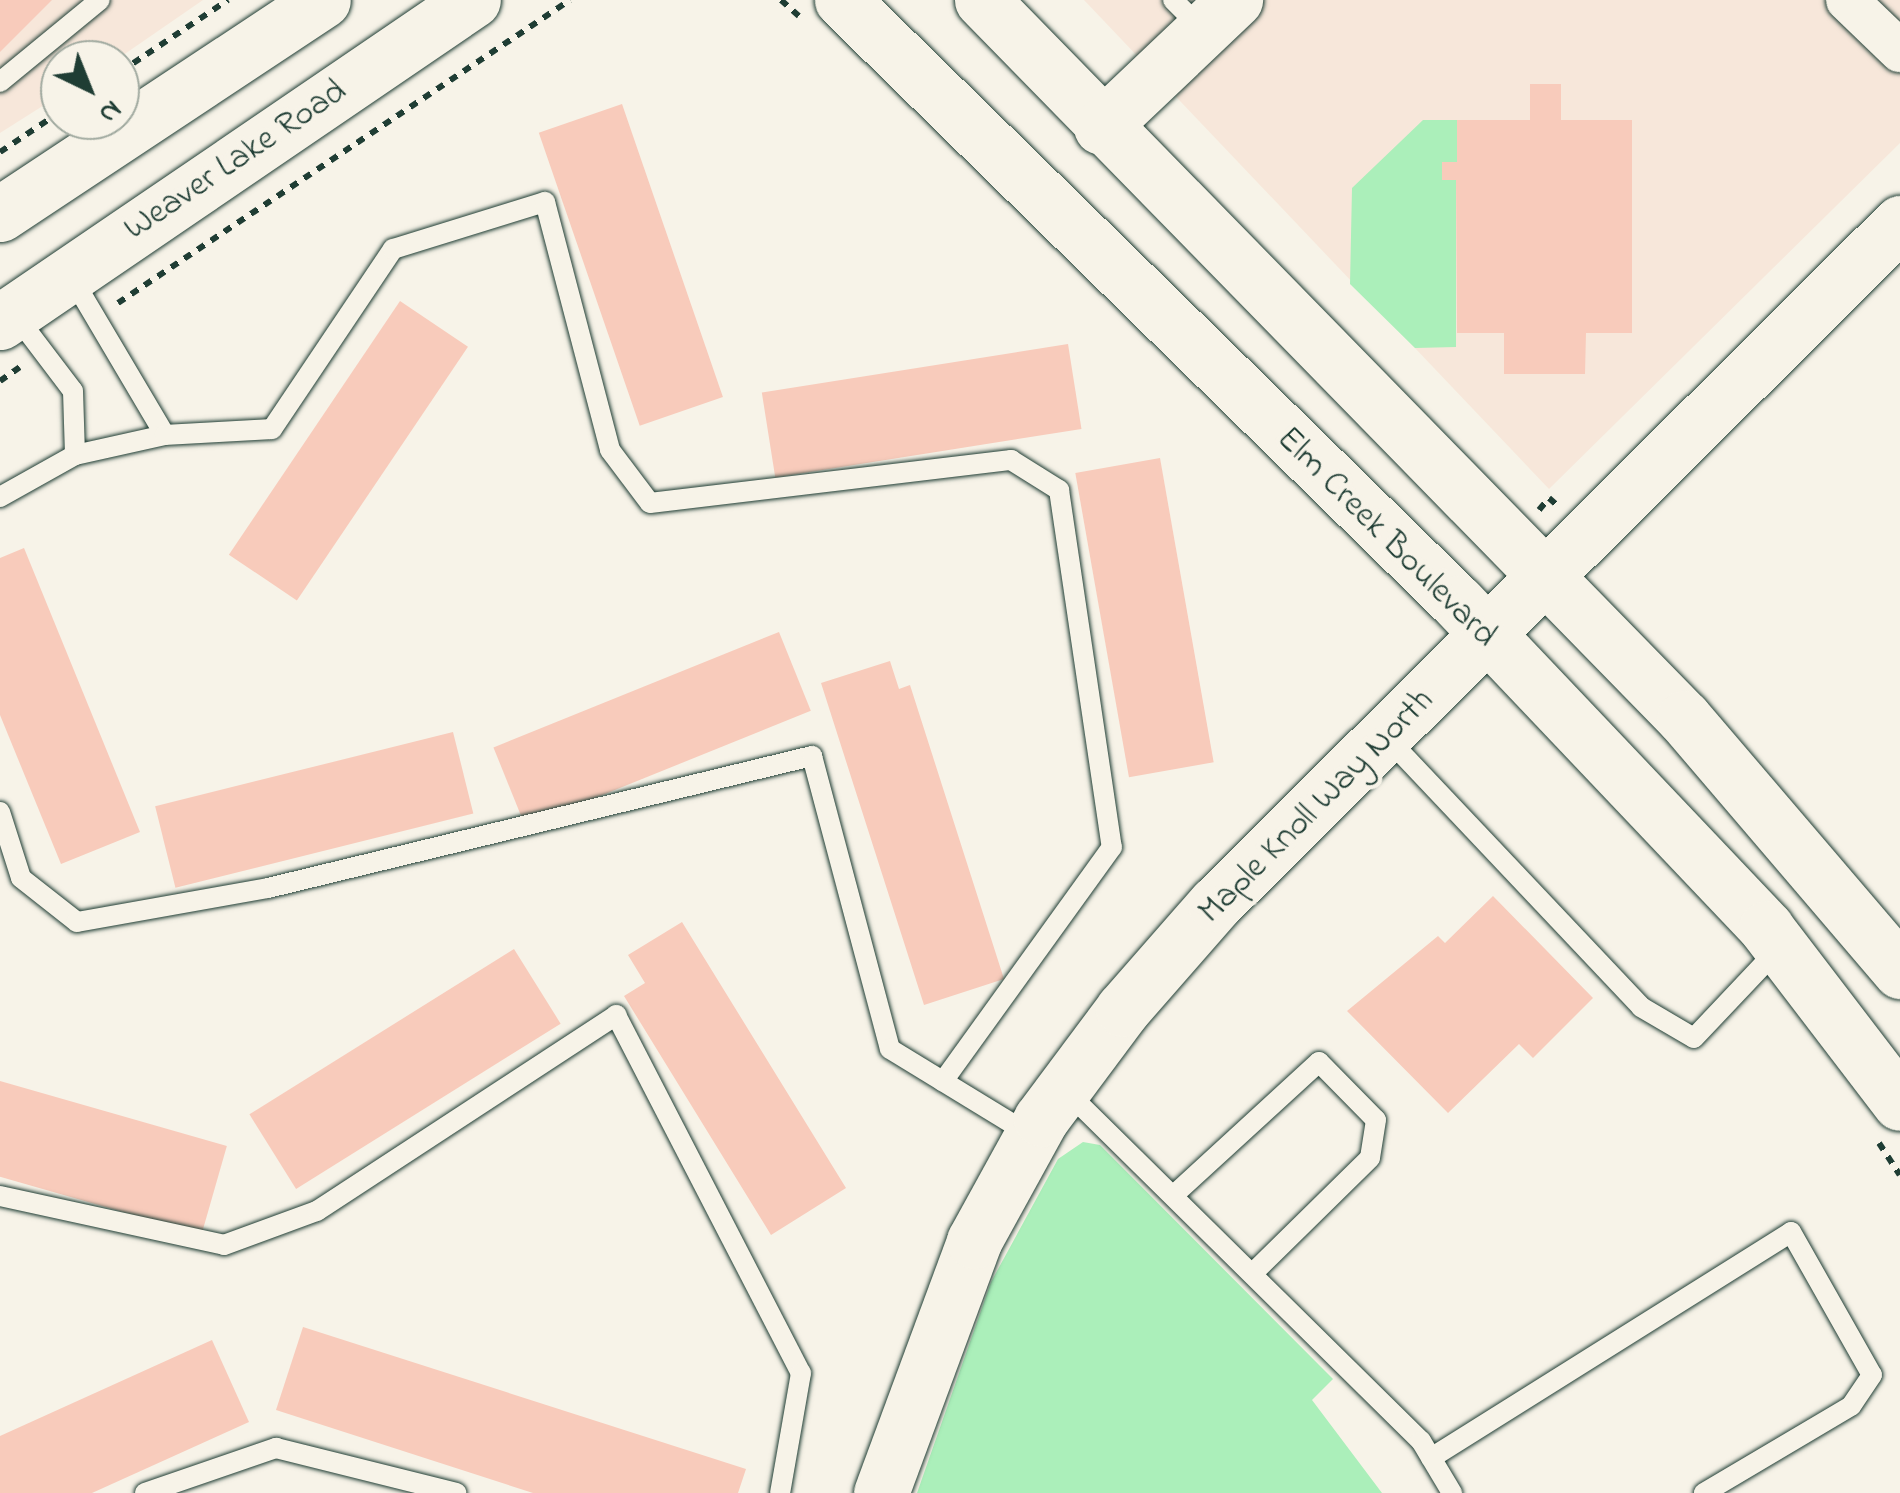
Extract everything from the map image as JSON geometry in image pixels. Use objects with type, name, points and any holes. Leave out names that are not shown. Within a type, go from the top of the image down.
[{"type":"main road","points":[[0,214],[323,0]]},
{"type":"main road","name":"Weaver Lake Road","points":[[20,328],[80,298],[473,0]]},
{"type":"main road","name":"Elm Creek Boulevard","points":[[842,0],[1486,638],[1780,947],[1900,1103]]},
{"type":"main road","points":[[982,0],[1101,127],[1764,805],[1900,971]]},
{"type":"main road","points":[[1101,127],[1204,10]]},
{"type":"main road","name":"Maple Knoll Way North","points":[[881,1493],[919,1370],[1032,1136],[1063,1089],[1215,904],[1900,222]]},
{"type":"street","points":[[1847,0],[1900,51]]},
{"type":"lane","points":[[0,82],[100,0]]},
{"type":"lane","points":[[0,497],[75,455],[164,436],[272,428],[393,249],[545,202],[610,450],[650,504],[1012,460],[1058,490],[1112,847],[942,1081]]},
{"type":"lane","points":[[80,298],[164,436]]},
{"type":"lane","points":[[20,328],[73,392],[75,455]]},
{"type":"lane","points":[[1386,737],[1641,1007],[1694,1038],[1780,947]]},
{"type":"lane","points":[[0,812],[21,878],[77,922],[268,888],[812,756],[890,1049],[1032,1136]]},
{"type":"lane","points":[[0,1196],[224,1245],[317,1210],[616,1016],[801,1373],[780,1493]]},
{"type":"lane","points":[[1176,1192],[1319,1062],[1376,1120],[1370,1158],[1254,1272]]},
{"type":"lane","points":[[1063,1089],[1176,1192],[1254,1272],[1431,1458],[1452,1493]]},
{"type":"lane","points":[[1431,1458],[1791,1232],[1872,1376],[1851,1406],[1704,1493]]},
{"type":"lane","points":[[145,1493],[276,1448],[456,1493]]},
{"type":"path","points":[[140,59],[228,0]]},
{"type":"path","points":[[80,298],[570,0]]},
{"type":"path","points":[[0,152],[40,125]]},
{"type":"path","points":[[0,381],[20,328]]},
{"type":"shaded area","points":[[0,0],[203,0],[140,43],[140,40],[40,40],[40,108],[0,133]]},
{"type":"shaded area","points":[[1084,0],[1900,0],[1900,143],[1549,489]]},
{"type":"green space","points":[[1423,120],[1457,120],[1457,162],[1442,163],[1442,180],[1456,180],[1456,347],[1415,348],[1350,284],[1352,188]]},
{"type":"green space","points":[[1083,1142],[1100,1145],[1333,1379],[1312,1400],[1382,1493],[917,1493],[991,1282],[1058,1159]]},
{"type":"building","points":[[0,0],[52,0],[0,52]]},
{"type":"building","points":[[1530,84],[1561,84],[1561,120],[1632,120],[1632,333],[1586,333],[1585,374],[1504,374],[1504,333],[1457,333],[1456,180],[1442,180],[1442,162],[1457,162],[1457,120],[1530,120]]},
{"type":"building","points":[[622,104],[723,397],[640,426],[539,133]]},
{"type":"building","points":[[400,301],[468,347],[297,601],[229,555]]},
{"type":"building","points":[[1068,344],[1081,429],[775,477],[762,392]]},
{"type":"building","points":[[1160,458],[1214,762],[1129,777],[1075,473]]},
{"type":"building","points":[[24,548],[140,832],[61,864],[0,715],[0,558]]},
{"type":"building","points":[[779,632],[811,711],[525,826],[493,747]]},
{"type":"building","points":[[890,661],[899,689],[910,685],[1004,979],[924,1005],[821,683]]},
{"type":"building","points":[[453,732],[473,814],[175,888],[155,806]]},
{"type":"building","points":[[1493,896],[1593,998],[1533,1058],[1519,1044],[1448,1113],[1347,1011],[1438,936],[1445,943]]},
{"type":"building","points":[[682,922],[846,1188],[771,1235],[624,996],[645,983],[628,955]]},
{"type":"building","points":[[514,949],[561,1024],[296,1189],[249,1114]]},
{"type":"building","points":[[0,1081],[227,1146],[201,1234],[0,1177]]},
{"type":"building","points":[[303,1327],[746,1469],[738,1493],[533,1493],[276,1410]]},
{"type":"building","points":[[212,1340],[249,1422],[92,1493],[0,1493],[0,1436]]}]
